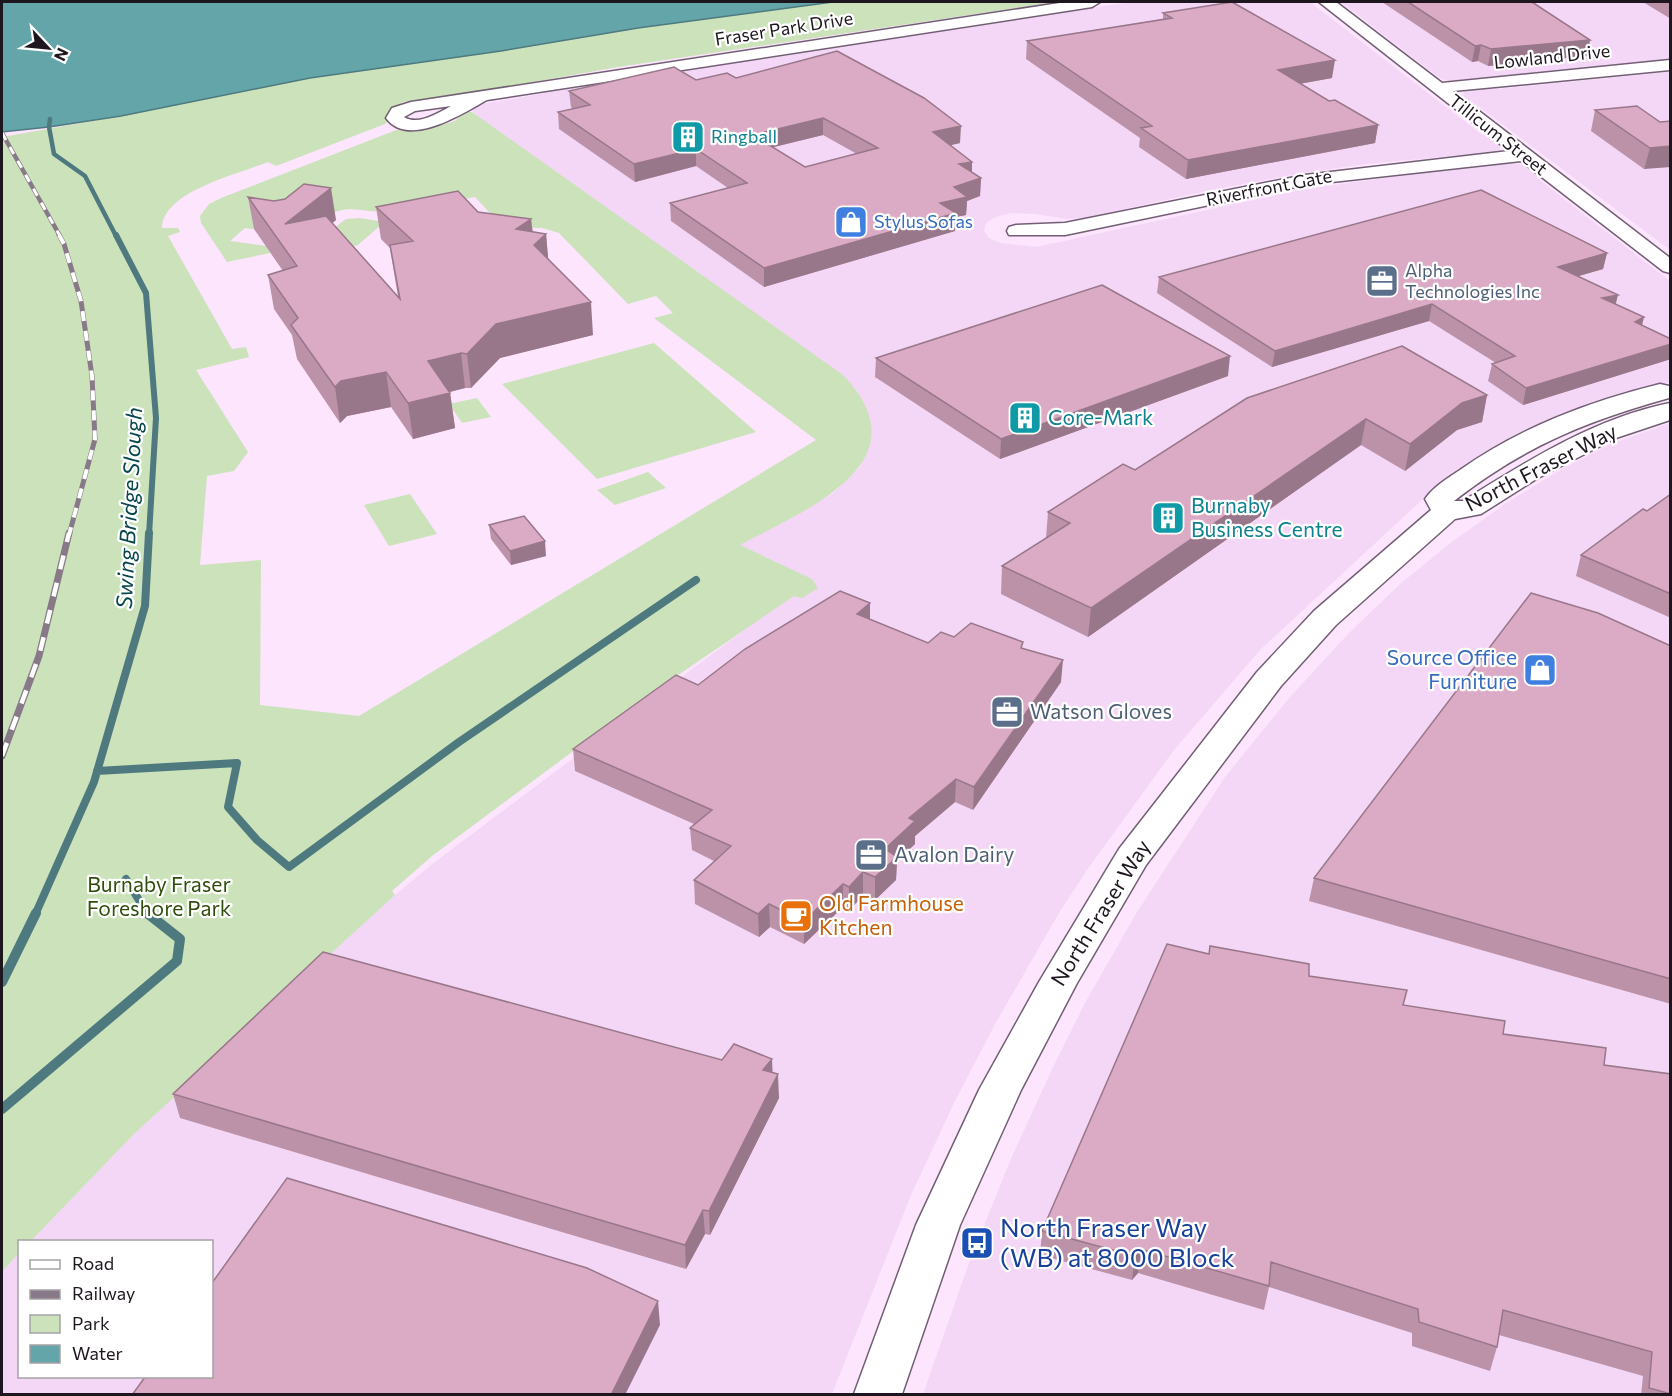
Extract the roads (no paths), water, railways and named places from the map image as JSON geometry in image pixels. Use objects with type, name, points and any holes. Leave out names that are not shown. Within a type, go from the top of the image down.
[{"type":"street","name":"Fraser Park Drive","points":[[481,97],[1092,2]]},
{"type":"street","name":"Tillicum Street","points":[[1327,2],[1671,267]]},
{"type":"street","name":"Lowland Drive","points":[[1438,88],[1671,65]]},
{"type":"street","name":"Riverfront Gate","points":[[1016,231],[1065,229],[1305,180],[1523,155]]},
{"type":"street","name":"North Fraser Way","points":[[1446,512],[1439,499],[1462,480],[1526,442],[1596,410],[1671,389]]},
{"type":"street","name":"North Fraser Way","points":[[878,1395],[938,1225],[1000,1090],[1058,982],[1132,858],[1223,737],[1325,618],[1446,512],[1471,508],[1528,472],[1606,432],[1671,411]]},
{"type":"water","points":[[2,2],[833,2],[638,28],[501,51],[310,78],[121,116],[2,132]]},
{"type":"waterway","name":"Swing Bridge Slough","points":[[50,119],[49,127],[54,154],[85,176],[116,236]]},
{"type":"waterway","name":"Swing Bridge Slough","points":[[116,235],[146,293],[156,418],[149,535]]},
{"type":"waterway","name":"Swing Bridge Slough","points":[[97,771],[145,606],[149,533]]},
{"type":"waterway","points":[[97,771],[237,763],[228,807],[257,840],[289,867],[459,742],[696,580]]},
{"type":"waterway","name":"Swing Bridge Slough","points":[[35,915],[97,771]]},
{"type":"waterway","points":[[126,879],[148,915]]},
{"type":"waterway","name":"Swing Bridge Slough","points":[[2,982],[36,913]]},
{"type":"waterway","points":[[2,1109],[177,961],[180,939],[147,913]]},
{"type":"railway","points":[[2,133],[60,236]]},
{"type":"railway","points":[[59,235],[64,244],[81,301],[92,376],[95,439],[69,535]]},
{"type":"railway","points":[[2,756],[39,656],[69,533]]},
{"type":"place","name":"Ringball","points":[[688,137]]},
{"type":"place","name":"Stylus Sofas","points":[[851,222]]},
{"type":"place","name":"Alpha Technologies Inc","points":[[1382,281]]},
{"type":"place","name":"Core-Mark","points":[[1025,418]]},
{"type":"place","name":"Burnaby Business Centre","points":[[1168,518]]},
{"type":"place","name":"Source Office Furniture","points":[[1540,670]]},
{"type":"place","name":"Watson Gloves","points":[[1007,712]]},
{"type":"place","name":"Avalon Dairy","points":[[871,855]]},
{"type":"place","name":"Old Farmhouse Kitchen","points":[[796,916]]},
{"type":"place","name":"North Fraser Way (WB) at 8000 Block","points":[[977,1243]]},
{"type":"park label","name":"Burnaby Fraser Foreshore Park","points":[[159,897]]}]
